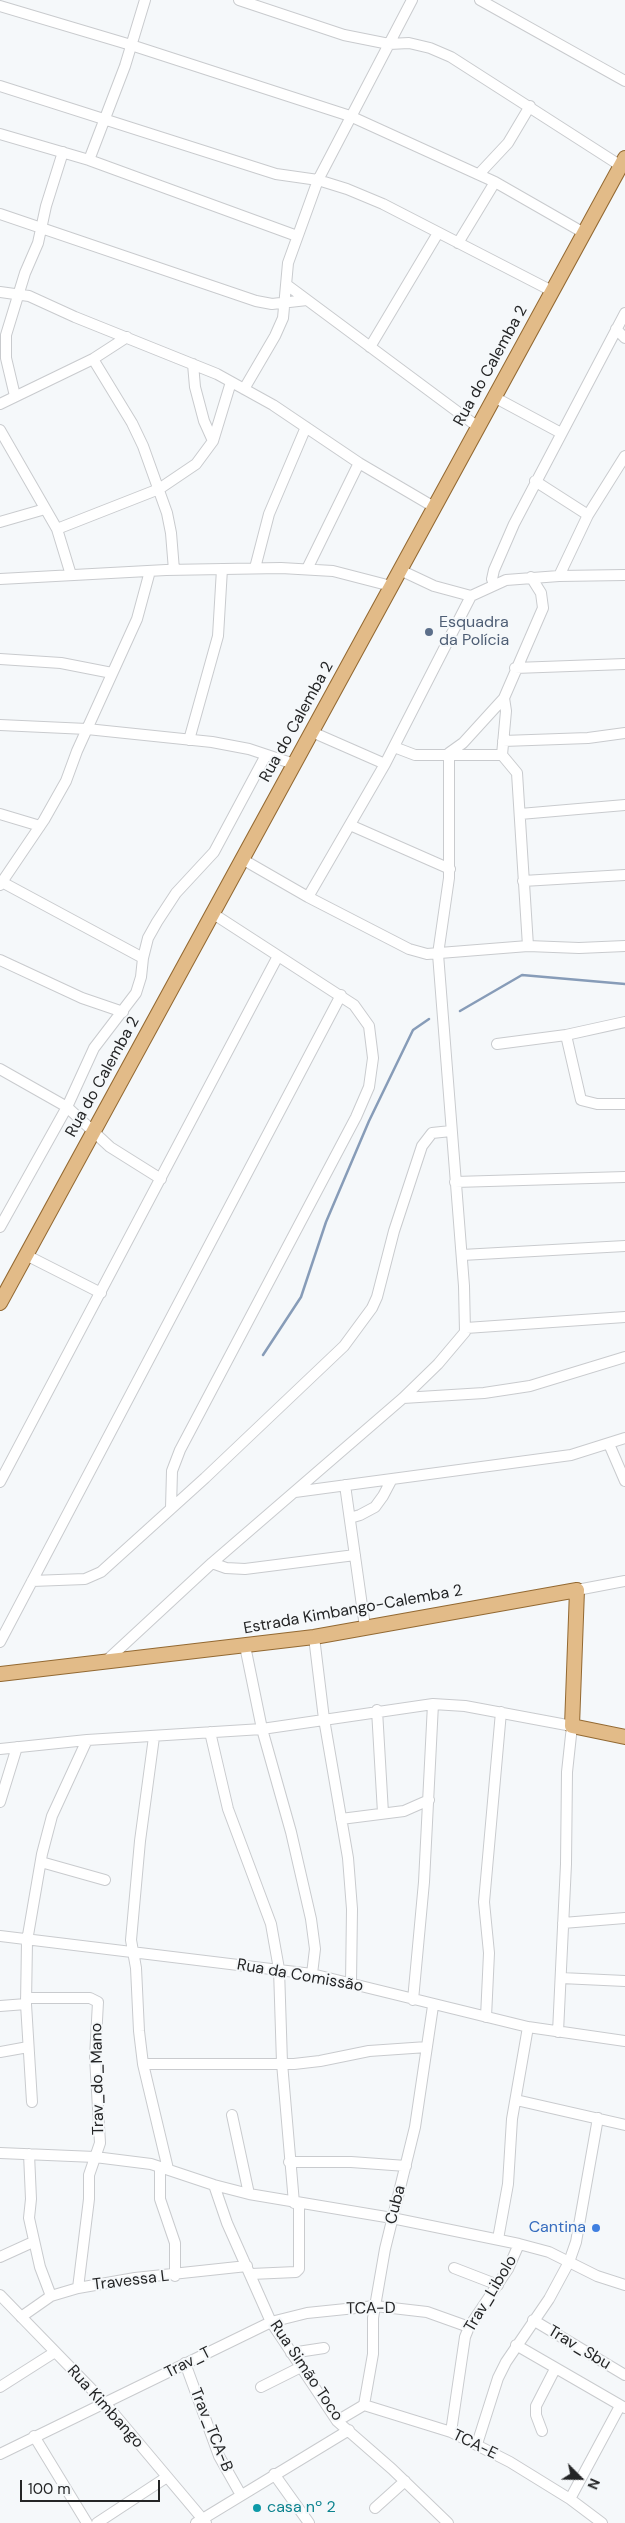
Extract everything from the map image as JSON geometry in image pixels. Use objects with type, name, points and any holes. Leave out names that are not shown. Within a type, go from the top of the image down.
[{"type":"main road","name":"Rua do Calemba 2","points":[[0,1303],[623,162]]},
{"type":"main road","name":"Estrada Kimbango-Calemba 2","points":[[0,1674],[245,1646],[314,1636],[577,1590]]},
{"type":"main road","points":[[577,1590],[572,1726],[625,1737]]},
{"type":"street","points":[[88,160],[131,45],[144,0]]},
{"type":"street","points":[[239,0],[344,35],[389,44],[408,43],[430,48],[451,57],[623,162]]},
{"type":"street","points":[[244,388],[275,336],[286,303],[288,263],[318,180],[412,0]]},
{"type":"street","points":[[480,0],[625,81]]},
{"type":"street","points":[[0,6],[131,45],[350,116],[479,174],[584,233]]},
{"type":"street","points":[[0,86],[276,174],[318,180],[383,204],[552,291]]},
{"type":"street","points":[[479,174],[508,143],[530,106]]},
{"type":"street","points":[[0,134],[88,160],[297,236]]},
{"type":"street","points":[[15,396],[3,337],[38,243],[40,228],[63,152]]},
{"type":"street","points":[[458,243],[495,182]]},
{"type":"street","points":[[0,214],[256,301],[286,303],[307,300]]},
{"type":"street","points":[[370,347],[438,233]]},
{"type":"street","points":[[287,286],[478,427]]},
{"type":"street","points":[[0,292],[29,296],[75,317],[193,364],[244,388],[358,463],[434,507]]},
{"type":"street","points":[[494,585],[492,578],[494,570],[536,481],[625,313]]},
{"type":"street","points":[[620,325],[625,338]]},
{"type":"street","points":[[0,404],[93,359],[127,337]]},
{"type":"street","points":[[93,359],[132,423],[159,489],[171,533],[174,570]]},
{"type":"street","points":[[193,364],[195,387],[204,421],[213,441]]},
{"type":"street","points":[[57,529],[159,489],[196,464],[213,441],[231,382]]},
{"type":"street","points":[[494,398],[561,433]]},
{"type":"street","points":[[256,568],[269,514],[306,427]]},
{"type":"street","points":[[0,430],[57,529],[71,575]]},
{"type":"street","points":[[559,576],[588,516],[625,456]]},
{"type":"street","points":[[307,569],[358,463]]},
{"type":"street","points":[[536,481],[588,516]]},
{"type":"street","points":[[0,522],[45,509]]},
{"type":"street","points":[[0,579],[150,571],[256,568],[307,569],[354,575],[391,586]]},
{"type":"street","points":[[189,740],[218,636],[222,569]]},
{"type":"street","points":[[400,570],[434,586],[471,596]]},
{"type":"street","points":[[143,958],[1,883],[40,826],[66,781],[87,729],[137,619],[150,571]]},
{"type":"street","points":[[308,897],[385,764],[471,596],[506,580],[530,577],[625,574]]},
{"type":"street","points":[[449,753],[463,743],[504,698],[515,668],[543,608],[541,593],[530,577]]},
{"type":"street","points":[[0,659],[61,663],[112,673]]},
{"type":"street","points":[[515,668],[625,664]]},
{"type":"street","points":[[504,698],[506,711],[502,755],[517,773],[528,946]]},
{"type":"street","points":[[0,725],[87,729],[189,740],[250,749],[294,764]]},
{"type":"street","points":[[312,732],[385,764]]},
{"type":"street","points":[[504,740],[588,738],[625,733]]},
{"type":"street","points":[[394,747],[415,755],[449,753],[502,755]]},
{"type":"street","points":[[104,1663],[212,1563],[403,1398],[459,1342],[466,1328],[438,954],[439,936],[447,905],[450,869],[449,753]]},
{"type":"street","points":[[0,1227],[66,1107],[94,1048],[106,1029],[123,1012],[136,993],[148,938],[166,907],[214,852],[266,755]]},
{"type":"street","points":[[520,814],[625,805]]},
{"type":"street","points":[[0,814],[40,826]]},
{"type":"street","points":[[350,825],[450,869]]},
{"type":"street","points":[[242,859],[308,897],[409,949],[427,954],[528,946],[579,948],[625,946]]},
{"type":"street","points":[[523,881],[625,875]]},
{"type":"street","points":[[171,1508],[171,1477],[180,1450],[324,1179],[369,1087],[373,1058],[369,1026],[354,1005],[212,914]]},
{"type":"street","points":[[0,1482],[162,1179],[278,956]]},
{"type":"street","points":[[0,960],[82,998],[123,1012]]},
{"type":"street","points":[[0,1642],[341,995]]},
{"type":"street","points":[[497,1044],[566,1035],[625,1022]]},
{"type":"street","points":[[566,1035],[581,1100],[596,1104],[625,1104]]},
{"type":"street","points":[[0,1069],[66,1107],[94,1130],[110,1147],[162,1179]]},
{"type":"street","points":[[32,1581],[77,1580],[94,1576],[109,1566],[311,1376],[333,1358],[363,1322],[377,1297],[394,1231],[422,1146],[432,1133],[451,1131]]},
{"type":"street","points":[[455,1182],[625,1177]]},
{"type":"street","points":[[462,1256],[625,1246]]},
{"type":"street","points":[[26,1255],[101,1293]]},
{"type":"street","points":[[466,1328],[625,1318]]},
{"type":"street","points":[[403,1398],[484,1393],[530,1386],[625,1357]]},
{"type":"street","points":[[294,1492],[571,1455],[625,1438]]},
{"type":"street","points":[[609,1444],[625,1481]]},
{"type":"street","points":[[350,1518],[375,1507],[392,1479]]},
{"type":"street","points":[[345,1485],[365,1627]]},
{"type":"street","points":[[212,1563],[226,1568],[245,1569],[356,1555]]},
{"type":"street","points":[[577,1590],[625,1581]]},
{"type":"street","points":[[314,1636],[324,1719],[341,1819],[352,1909],[351,1983]]},
{"type":"street","points":[[245,1646],[262,1729],[292,1832],[311,1919],[315,1949],[312,1974]]},
{"type":"street","points":[[413,2000],[430,1800],[433,1704]]},
{"type":"street","points":[[0,1749],[87,1740],[262,1729],[377,1710],[433,1704],[501,1712],[572,1726],[568,1772],[558,2032]]},
{"type":"street","points":[[377,1710],[383,1813]]},
{"type":"street","points":[[486,2017],[489,1953],[484,1902],[501,1712]]},
{"type":"street","points":[[210,1732],[228,1809],[271,1924],[279,1969],[282,2063],[289,2162],[297,2203]]},
{"type":"street","points":[[154,1737],[136,1879],[131,1940],[143,2064],[164,2168],[160,2199],[174,2243],[175,2276]]},
{"type":"street","points":[[32,2102],[26,2001],[28,1941],[41,1862],[52,1816],[87,1740]]},
{"type":"street","points":[[0,1802],[17,1747]]},
{"type":"street","points":[[341,1819],[404,1811],[430,1800]]},
{"type":"street","points":[[41,1862],[105,1880]]},
{"type":"street","points":[[563,1923],[625,1918]]},
{"type":"street","name":"Rua da Comissão","points":[[0,1936],[28,1941],[133,1951],[312,1974],[434,2006],[528,2027],[625,2041]]},
{"type":"street","points":[[561,1978],[625,1981]]},
{"type":"street","name":"Trav_do_Mano","points":[[26,2001],[90,1998],[97,2001],[95,2057],[100,2143],[89,2174],[89,2199],[78,2288]]},
{"type":"street","points":[[0,2006],[26,2001]]},
{"type":"street","name":"Cuba","points":[[364,2405],[373,2354],[375,2306],[392,2218],[406,2166],[434,2006]]},
{"type":"street","points":[[498,2240],[508,2184],[512,2119],[528,2027]]},
{"type":"street","points":[[143,2064],[320,2061],[369,2051],[427,2047]]},
{"type":"street","points":[[0,2052],[28,2048]]},
{"type":"street","points":[[516,2100],[625,2125]]},
{"type":"street","points":[[232,2115],[249,2194]]},
{"type":"street","points":[[477,2444],[498,2378],[516,2345],[549,2299],[569,2262],[576,2242],[598,2118]]},
{"type":"street","points":[[0,2153],[95,2157],[164,2168],[214,2185],[249,2194],[392,2218],[519,2244],[549,2252],[597,2276],[625,2285]]},
{"type":"street","points":[[28,2154],[31,2199],[29,2218],[33,2242],[51,2296]]},
{"type":"street","points":[[289,2162],[351,2162],[406,2166]]},
{"type":"street","name":"Rua Simão Toco","points":[[214,2185],[227,2223],[271,2322],[337,2421],[405,2481],[448,2523]]},
{"type":"street","name":"Travessa L","points":[[21,2317],[51,2296],[78,2288],[135,2278],[249,2270],[296,2272],[300,2269],[297,2203]]},
{"type":"street","points":[[0,2257],[33,2242]]},
{"type":"street","name":"Trav_Libolo","points":[[451,2432],[462,2353],[469,2327],[498,2285],[517,2252],[519,2244]]},
{"type":"street","points":[[454,2268],[498,2285]]},
{"type":"street","name":"Rua Kimbango","points":[[0,2295],[104,2403],[167,2477],[201,2522]]},
{"type":"street","name":"TCA-D","points":[[271,2322],[307,2313],[375,2306],[427,2312],[469,2327]]},
{"type":"street","name":"Trav_Sbu","points":[[533,2320],[625,2375]]},
{"type":"street","name":"Trav_T","points":[[0,2454],[271,2322]]},
{"type":"street","points":[[516,2345],[623,2407],[570,2499]]},
{"type":"street","points":[[292,2353],[324,2348]]},
{"type":"street","points":[[0,2387],[55,2352]]},
{"type":"street","name":"Trav_TCA-B","points":[[185,2363],[219,2456],[241,2495]]},
{"type":"street","points":[[261,2387],[301,2367]]},
{"type":"street","points":[[542,2430],[536,2415],[536,2406],[555,2369]]},
{"type":"street","points":[[337,2421],[364,2405]]},
{"type":"street","name":"TCA-E","points":[[364,2405],[451,2432],[477,2444],[570,2499],[602,2523]]},
{"type":"street","points":[[201,2522],[274,2474],[349,2430]]},
{"type":"street","points":[[34,2436],[87,2523]]},
{"type":"street","points":[[274,2474],[309,2523]]},
{"type":"street","points":[[97,2523],[167,2477]]},
{"type":"street","points":[[375,2508],[405,2481]]},
{"type":"waterway","points":[[460,1011],[522,975],[625,984]]},
{"type":"waterway","points":[[263,1355],[301,1297],[326,1222],[369,1121],[413,1030],[429,1019]]},
{"type":"place","name":"Esquadra da Polícia","points":[[429,632]]},
{"type":"place","name":"Cantina","points":[[596,2228]]},
{"type":"place","name":"casa nº 2","points":[[257,2508]]}]
